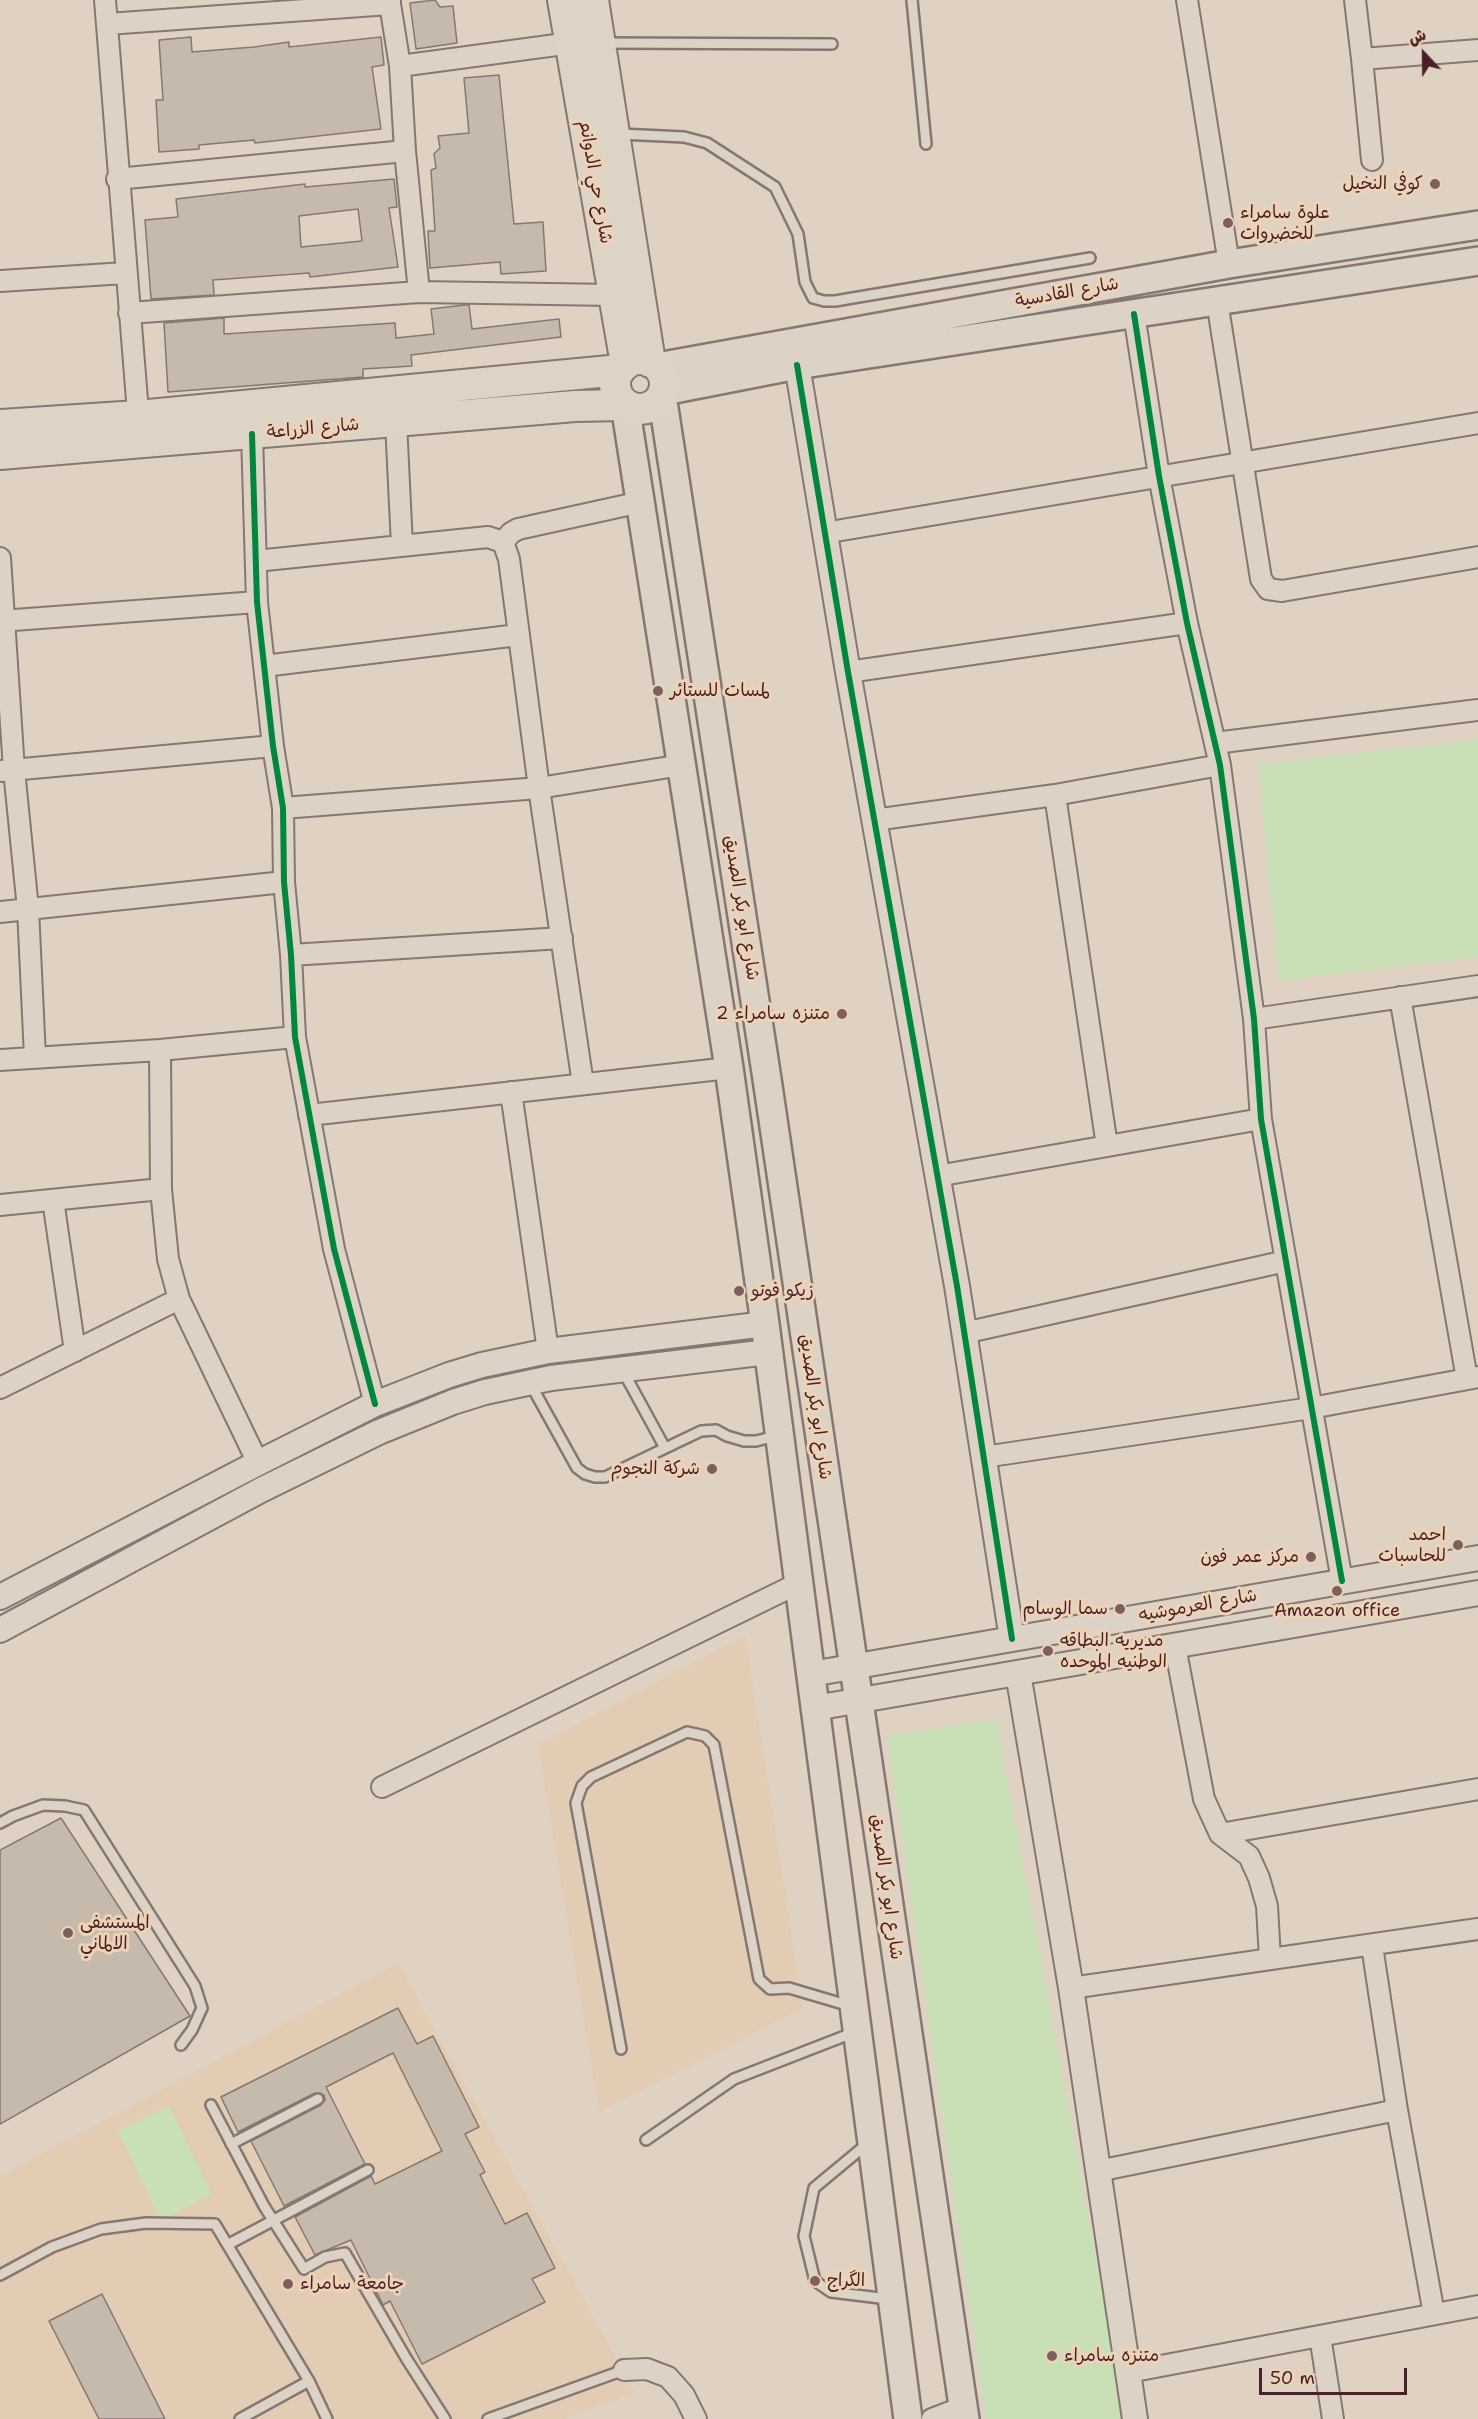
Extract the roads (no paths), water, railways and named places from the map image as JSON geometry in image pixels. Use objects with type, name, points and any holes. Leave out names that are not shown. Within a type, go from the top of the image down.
[{"type":"main road","name":"شارع حي الدوانم","points":[[564,0],[585,43],[614,134],[647,375]]},
{"type":"main road","name":"شارع حي الدوانم","points":[[593,0],[585,43],[614,295],[647,375]]},
{"type":"main road","name":"شارع القادسية","points":[[647,375],[1229,264],[1478,225]]},
{"type":"main road","name":"شارع القادسية","points":[[647,375],[797,365],[1478,261]]},
{"type":"main road","name":"شارع الزراعة","points":[[0,425],[139,429],[252,434],[575,406],[625,405],[632,408],[648,408],[655,404],[647,375],[139,429],[0,454]]},
{"type":"main road","name":"شارع ابو بكر الصديق","points":[[647,375],[769,1091],[964,2413]]},
{"type":"main road","name":"شارع ابو بكر الصديق","points":[[625,405],[729,1068],[765,1324],[908,2419]]},
{"type":"street","points":[[105,0],[117,179],[139,429]]},
{"type":"street","points":[[1187,0],[1229,264]]},
{"type":"street","points":[[1355,0],[1372,160]]},
{"type":"street","points":[[107,24],[390,2],[400,66],[405,152],[419,292]]},
{"type":"street","points":[[400,66],[585,43]]},
{"type":"street","points":[[1362,59],[1478,50]]},
{"type":"street","points":[[117,179],[405,152]]},
{"type":"street","points":[[0,281],[125,273]]},
{"type":"street","points":[[129,313],[419,292],[614,295]]},
{"type":"street","points":[[1217,301],[1261,579],[1268,589],[1282,591],[1478,557]]},
{"type":"street","points":[[1134,314],[1159,476],[1187,623],[1220,765],[1254,1019],[1261,1119],[1342,1581]]},
{"type":"street","points":[[797,365],[824,533],[964,1333],[1012,1639]]},
{"type":"street","points":[[396,422],[402,546]]},
{"type":"street","points":[[824,533],[1478,423]]},
{"type":"street","points":[[252,434],[257,602],[273,747],[283,808],[284,882],[291,955],[295,1037],[334,1249],[375,1404]]},
{"type":"street","points":[[503,542],[518,529],[641,502]]},
{"type":"street","points":[[256,561],[488,537],[503,542]]},
{"type":"street","points":[[503,542],[509,560],[583,1084]]},
{"type":"street","points":[[0,558],[7,770],[28,909],[35,1057]]},
{"type":"street","points":[[2,621],[257,602]]},
{"type":"street","points":[[848,672],[1187,623]]},
{"type":"street","points":[[264,666],[518,635]]},
{"type":"street","points":[[1215,743],[1478,711]]},
{"type":"street","points":[[7,770],[273,747]]},
{"type":"street","points":[[283,808],[540,788],[682,765]]},
{"type":"street","points":[[874,820],[1055,795],[1220,765]]},
{"type":"street","points":[[1055,795],[1107,1146]]},
{"type":"street","points":[[0,912],[284,882]]},
{"type":"street","points":[[291,955],[562,938]]},
{"type":"street","points":[[1254,1019],[1478,986]]},
{"type":"street","points":[[984,1457],[1311,1408],[1472,1378],[1400,997]]},
{"type":"street","points":[[0,1060],[160,1050],[295,1037]]},
{"type":"street","points":[[160,1050],[161,1189],[168,1259],[178,1299],[258,1462]]},
{"type":"street","points":[[309,1115],[729,1068]]},
{"type":"street","points":[[511,1092],[548,1351]]},
{"type":"street","points":[[937,1176],[1261,1119]]},
{"type":"street","points":[[0,1205],[161,1189]]},
{"type":"street","points":[[53,1200],[75,1351]]},
{"type":"street","points":[[964,1333],[1286,1261]]},
{"type":"street","points":[[0,1388],[178,1299]]},
{"type":"street","points":[[0,1597],[258,1462],[375,1404],[482,1365],[548,1351],[765,1324]]},
{"type":"street","points":[[0,1630],[261,1490],[379,1432],[475,1395],[529,1383],[768,1352]]},
{"type":"street","name":"شارع العرموشيه","points":[[811,1674],[1478,1558]]},
{"type":"street","points":[[382,1787],[799,1583]]},
{"type":"street","name":"شارع العرموشيه","points":[[815,1708],[1478,1593]]},
{"type":"street","points":[[1175,1646],[1204,1799],[1220,1834],[1250,1856],[1267,1906],[1270,1959]]},
{"type":"street","points":[[1018,1673],[1071,1988],[1136,2419]]},
{"type":"street","points":[[1220,1834],[1478,1789]]},
{"type":"street","points":[[1071,1988],[1478,1929]]},
{"type":"street","points":[[1372,1946],[1397,2110],[1434,2314]]},
{"type":"street","points":[[1098,2172],[1397,2110]]},
{"type":"street","points":[[1129,2372],[1478,2306]]},
{"type":"street","points":[[1320,2336],[1333,2419]]},
{"type":"street","points":[[624,2370],[647,2369],[668,2378],[684,2395],[696,2419]]},
{"type":"street","points":[[932,2419],[964,2413]]},
{"type":"lane","points":[[912,0],[926,144]]},
{"type":"lane","points":[[585,43],[832,44]]},
{"type":"lane","points":[[614,134],[684,137],[707,143],[775,187],[798,234],[805,282],[813,298],[824,301],[1090,258]]},
{"type":"lane","points":[[622,1370],[665,1448]]},
{"type":"lane","points":[[529,1383],[577,1468],[595,1477],[605,1477],[708,1429],[744,1441],[779,1436]]},
{"type":"lane","points":[[621,2049],[576,1803],[582,1786],[591,1777],[687,1732],[705,1736],[714,1745],[759,1979],[770,1989],[789,1988],[856,2019]]},
{"type":"lane","points":[[0,1823],[13,1815],[43,1805],[84,1810],[195,1986],[202,2008],[192,2030],[181,2045]]},
{"type":"lane","points":[[646,2140],[734,2079],[856,2019]]},
{"type":"lane","points":[[231,2144],[318,2100]]},
{"type":"lane","points":[[211,2105],[273,2219],[304,2269],[325,2257],[345,2253],[406,2358],[445,2419]]},
{"type":"lane","points":[[871,2140],[814,2188],[804,2236],[815,2281],[831,2292],[891,2300]]},
{"type":"lane","points":[[229,2244],[368,2170]]},
{"type":"lane","points":[[0,2275],[52,2247],[101,2229],[146,2223],[215,2224],[229,2244],[309,2382],[327,2419]]},
{"type":"lane","points":[[488,2419],[624,2370]]},
{"type":"lane","points":[[240,2419],[309,2382]]},
{"type":"place","name":"كوفي النخيل","points":[[1435,184]]},
{"type":"place","name":"علوة سامراء للخضروات","points":[[1228,223]]},
{"type":"place","name":"لمسات للستائر","points":[[658,691]]},
{"type":"place","name":"متنزه سامراء 2","points":[[842,1014]]},
{"type":"place","name":"زيكو فوتو","points":[[739,1291]]},
{"type":"place","name":"شركة النجوم","points":[[712,1469]]},
{"type":"place","name":"احمد للحاسبات","points":[[1458,1545]]},
{"type":"place","name":"مركز عمر فون","points":[[1311,1557]]},
{"type":"place","name":"Amazon office","points":[[1337,1591]]},
{"type":"place","name":"سما الوسام","points":[[1120,1609]]},
{"type":"place","name":"مديريه البطاقه الوطنيه الموحده","points":[[1048,1651]]},
{"type":"place","name":"المستشفى الالماني","points":[[68,1933]]},
{"type":"place","name":"الگراج","points":[[815,2281]]},
{"type":"place","name":"جامعة سامراء","points":[[288,2284]]},
{"type":"place","name":"متنزه سامراء","points":[[1052,2356]]}]
